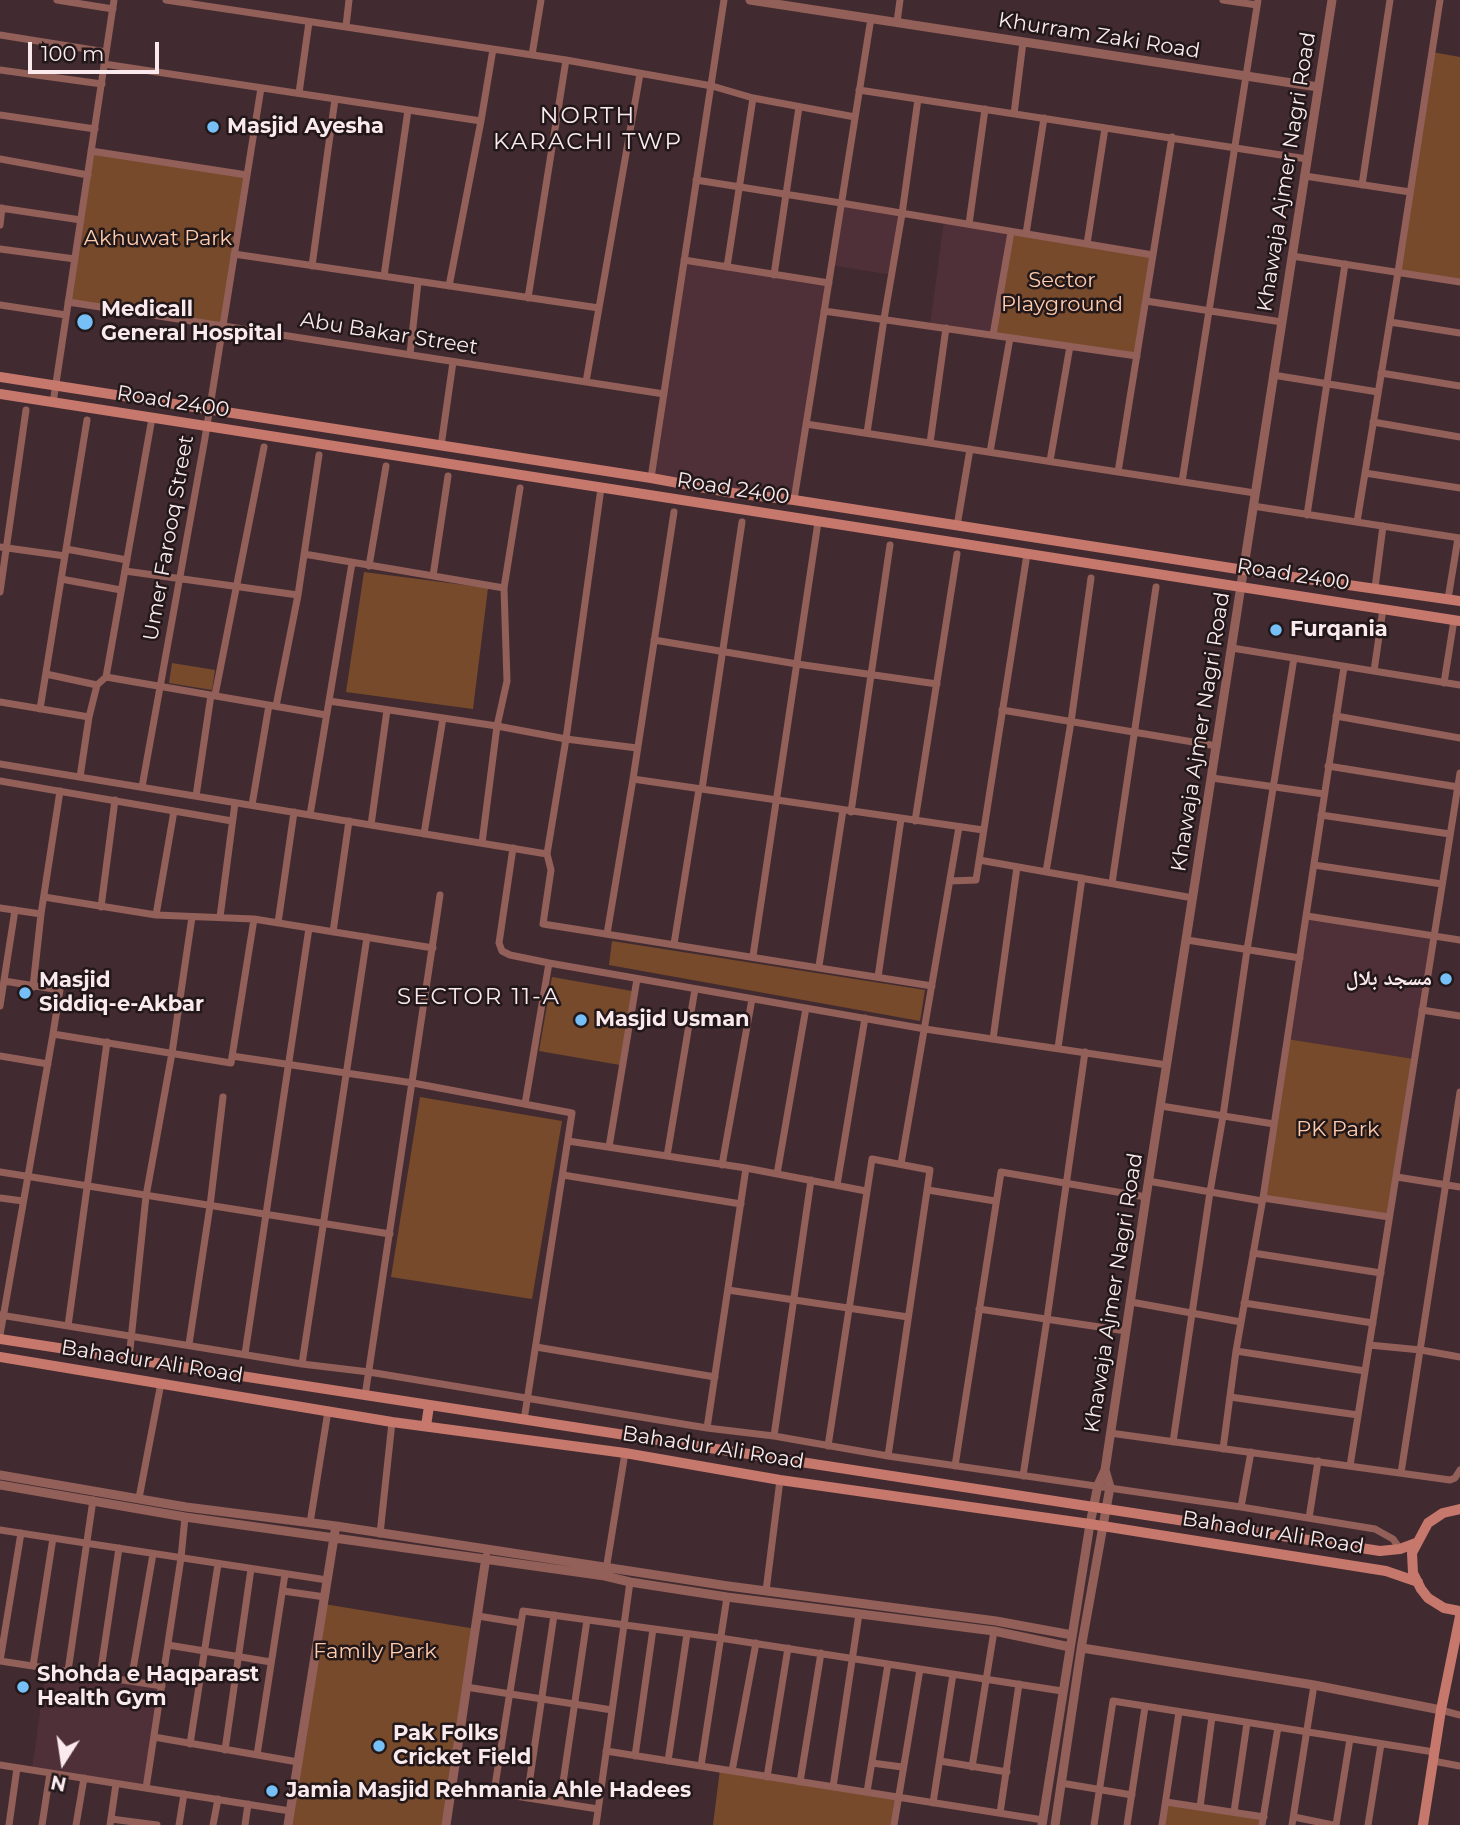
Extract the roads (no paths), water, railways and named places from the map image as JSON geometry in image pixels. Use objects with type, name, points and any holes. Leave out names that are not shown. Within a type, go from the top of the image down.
[{"type":"main road","name":"Road 2400","points":[[0,377],[733,493],[1460,601]]},
{"type":"main road","name":"Road 2400","points":[[0,394],[1457,620]]},
{"type":"main road","points":[[732,508],[733,493]]},
{"type":"main road","name":"Bahadur Ali Road","points":[[0,1337],[429,1406],[1380,1551],[1400,1549],[1416,1543]]},
{"type":"main road","name":"Bahadur Ali Road","points":[[0,1357],[393,1422],[625,1453],[780,1480],[1103,1526],[1386,1571],[1418,1582]]},
{"type":"main road","points":[[426,1426],[429,1406]]},
{"type":"main road","points":[[1423,1825],[1441,1710],[1460,1614],[1444,1608],[1421,1589],[1413,1573],[1412,1553],[1428,1523],[1443,1513],[1460,1509]]},
{"type":"street","points":[[57,0],[113,9]]},
{"type":"street","points":[[53,402],[114,0]]},
{"type":"street","points":[[166,0],[566,60],[712,86],[753,99],[855,117]]},
{"type":"street","points":[[346,26],[349,0]]},
{"type":"street","points":[[533,55],[541,0]]},
{"type":"street","points":[[651,478],[724,0]]},
{"type":"street","name":"Khurram Zaki Road","points":[[750,0],[1318,87]]},
{"type":"street","points":[[897,22],[900,0]]},
{"type":"street","points":[[1182,482],[1257,3],[1223,0]]},
{"type":"street","name":"Khawaja Ajmer Nagri Road","points":[[1043,1823],[1090,1524],[1098,1485],[1105,1470],[1332,0]]},
{"type":"street","points":[[1362,185],[1390,0]]},
{"type":"street","points":[[1357,522],[1440,0]]},
{"type":"street","points":[[794,500],[871,18]]},
{"type":"street","points":[[299,93],[309,22]]},
{"type":"street","points":[[0,35],[106,52]]},
{"type":"street","points":[[1014,114],[1023,42]]},
{"type":"street","points":[[449,286],[493,49]]},
{"type":"street","points":[[528,298],[566,60]]},
{"type":"street","points":[[104,64],[481,121]]},
{"type":"street","points":[[0,70],[102,84]]},
{"type":"street","points":[[586,382],[640,74]]},
{"type":"street","name":"Umer Farooq Street","points":[[142,787],[210,409],[261,88]]},
{"type":"street","points":[[859,90],[1307,159]]},
{"type":"street","points":[[312,266],[335,99]]},
{"type":"street","points":[[727,267],[753,99]]},
{"type":"street","points":[[867,433],[918,99]]},
{"type":"street","points":[[774,275],[799,107]]},
{"type":"street","points":[[969,224],[985,109]]},
{"type":"street","points":[[384,276],[408,110]]},
{"type":"street","points":[[0,115],[95,129]]},
{"type":"street","points":[[1026,234],[1044,118]]},
{"type":"street","points":[[1087,244],[1105,128]]},
{"type":"street","points":[[1118,472],[1172,137]]},
{"type":"street","points":[[91,151],[247,175]]},
{"type":"street","points":[[0,159],[88,174]]},
{"type":"street","points":[[1304,176],[1410,192]]},
{"type":"street","points":[[696,180],[1153,256]]},
{"type":"street","points":[[0,225],[1,208],[81,220]]},
{"type":"street","points":[[993,335],[1011,232]]},
{"type":"street","points":[[0,249],[75,260]]},
{"type":"street","points":[[234,254],[598,308]]},
{"type":"street","points":[[1292,256],[1460,282]]},
{"type":"street","points":[[684,260],[829,283]]},
{"type":"street","points":[[1307,514],[1345,264]]},
{"type":"street","points":[[410,354],[418,282]]},
{"type":"street","points":[[1146,301],[1282,322]]},
{"type":"street","name":"Abu Bakar Street","points":[[68,302],[664,394]]},
{"type":"street","points":[[0,306],[66,315]]},
{"type":"street","points":[[824,311],[1137,356]]},
{"type":"street","points":[[1390,322],[1460,333]]},
{"type":"street","points":[[930,443],[947,328]]},
{"type":"street","points":[[990,452],[1010,338]]},
{"type":"street","points":[[1050,461],[1070,346]]},
{"type":"street","points":[[441,446],[453,362]]},
{"type":"street","points":[[1381,373],[1460,386]]},
{"type":"street","points":[[1273,375],[1378,392]]},
{"type":"street","points":[[0,592],[3,547],[26,410]]},
{"type":"street","points":[[80,777],[97,685],[106,677],[152,418]]},
{"type":"street","points":[[40,709],[87,420]]},
{"type":"street","points":[[1373,422],[1460,437]]},
{"type":"street","points":[[806,424],[1255,493]]},
{"type":"street","points":[[196,796],[213,695],[264,447]]},
{"type":"street","points":[[957,526],[970,449]]},
{"type":"street","points":[[252,805],[298,595],[319,455]]},
{"type":"street","points":[[369,566],[386,466]]},
{"type":"street","points":[[1365,473],[1460,488]]},
{"type":"street","points":[[433,576],[448,476]]},
{"type":"street","points":[[482,843],[497,726],[507,681],[504,588],[520,488]]},
{"type":"street","points":[[601,488],[547,854],[551,870],[543,924],[932,986]]},
{"type":"street","points":[[1253,506],[1459,538],[1448,599]]},
{"type":"street","points":[[607,934],[674,512]]},
{"type":"street","points":[[674,944],[742,522]]},
{"type":"street","points":[[753,956],[818,522]]},
{"type":"street","points":[[1375,588],[1384,526]]},
{"type":"street","points":[[819,967],[871,674],[890,545]]},
{"type":"street","points":[[3,547],[127,560]]},
{"type":"street","points":[[304,554],[504,588]]},
{"type":"street","points":[[915,821],[957,554]]},
{"type":"street","points":[[950,881],[976,880],[1027,554]]},
{"type":"street","points":[[310,815],[352,563]]},
{"type":"street","points":[[125,571],[298,595]]},
{"type":"street","points":[[1046,872],[1091,578]]},
{"type":"street","points":[[61,579],[121,590]]},
{"type":"street","points":[[1112,883],[1156,587]]},
{"type":"street","points":[[1374,671],[1383,609]]},
{"type":"street","points":[[1444,682],[1457,620]]},
{"type":"street","points":[[654,640],[937,684]]},
{"type":"street","points":[[1232,648],[1460,685]]},
{"type":"street","points":[[1173,1442],[1294,658]]},
{"type":"street","points":[[1223,1449],[1236,1351],[1263,1199],[1345,667]]},
{"type":"street","points":[[46,674],[97,685]]},
{"type":"street","points":[[106,677],[326,715]]},
{"type":"street","points":[[328,701],[637,748]]},
{"type":"street","points":[[0,702],[89,717]]},
{"type":"street","points":[[371,825],[387,710]]},
{"type":"street","points":[[1002,710],[1217,746]]},
{"type":"street","points":[[1336,716],[1460,738]]},
{"type":"street","points":[[424,834],[443,718]]},
{"type":"street","points":[[0,764],[547,854]]},
{"type":"street","points":[[1328,766],[1458,787]]},
{"type":"street","points":[[1350,1466],[1433,936],[1450,834],[1457,818],[1460,773]]},
{"type":"street","points":[[1212,778],[1324,794]]},
{"type":"street","points":[[633,779],[983,830]]},
{"type":"street","points":[[0,781],[232,821]]},
{"type":"street","points":[[33,986],[60,791]]},
{"type":"street","points":[[101,906],[115,800]]},
{"type":"street","points":[[220,917],[235,803]]},
{"type":"street","points":[[156,915],[174,811]]},
{"type":"street","points":[[278,923],[294,812]]},
{"type":"street","points":[[1321,814],[1450,834]]},
{"type":"street","points":[[878,977],[901,819]]},
{"type":"street","points":[[333,932],[349,821]]},
{"type":"street","points":[[901,1164],[959,827]]},
{"type":"street","points":[[513,848],[499,943],[502,951],[510,955],[925,1029],[1167,1065]]},
{"type":"street","points":[[979,860],[1193,898]]},
{"type":"street","points":[[1314,865],[1442,884]]},
{"type":"street","points":[[993,1039],[1017,867]]},
{"type":"street","points":[[1058,1048],[1082,878]]},
{"type":"street","points":[[365,1396],[440,895]]},
{"type":"street","points":[[44,897],[156,915],[254,919],[432,947]]},
{"type":"street","points":[[0,908],[41,914]]},
{"type":"street","points":[[0,1006],[15,910]]},
{"type":"street","points":[[1307,916],[1460,940]]},
{"type":"street","points":[[129,1359],[146,1196],[172,1053],[192,917]]},
{"type":"street","points":[[53,1034],[231,1063],[254,919]]},
{"type":"street","points":[[245,1354],[309,928]]},
{"type":"street","points":[[302,1364],[367,937]]},
{"type":"street","points":[[1187,940],[1300,958]]},
{"type":"street","points":[[525,1104],[549,963]]},
{"type":"street","points":[[609,1147],[637,979]]},
{"type":"street","points":[[0,1337],[61,990],[4,981]]},
{"type":"street","points":[[667,1156],[695,989]]},
{"type":"street","points":[[722,1165],[752,999]]},
{"type":"street","points":[[777,1174],[806,1008]]},
{"type":"street","points":[[1422,1010],[1460,1016]]},
{"type":"street","points":[[837,1185],[865,1018]]},
{"type":"street","points":[[68,1326],[107,1042]]},
{"type":"street","points":[[1023,1476],[1085,1052]]},
{"type":"street","points":[[0,1056],[48,1064]]},
{"type":"street","points":[[232,1056],[413,1083],[572,1113],[524,1420]]},
{"type":"street","points":[[1402,1473],[1460,1092]]},
{"type":"street","points":[[189,1344],[223,1097]]},
{"type":"street","points":[[1161,1106],[1274,1124]]},
{"type":"street","points":[[568,1141],[746,1168],[866,1191]]},
{"type":"street","points":[[828,1447],[872,1159],[930,1170],[888,1456]]},
{"type":"street","points":[[707,1428],[746,1168]]},
{"type":"street","points":[[0,1172],[390,1234]]},
{"type":"street","points":[[955,1466],[1001,1172],[1146,1197]]},
{"type":"street","points":[[563,1175],[741,1204]]},
{"type":"street","points":[[1397,1177],[1460,1187]]},
{"type":"street","points":[[774,1436],[810,1180]]},
{"type":"street","points":[[1148,1181],[1389,1217]]},
{"type":"street","points":[[928,1190],[995,1201]]},
{"type":"street","points":[[0,1198],[23,1201]]},
{"type":"street","points":[[1253,1253],[1381,1273]]},
{"type":"street","points":[[728,1290],[908,1317]]},
{"type":"street","points":[[1131,1302],[1241,1322]]},
{"type":"street","points":[[1244,1303],[1373,1323]]},
{"type":"street","points":[[979,1309],[1126,1331]]},
{"type":"street","points":[[2,1316],[528,1397],[707,1428],[774,1436],[828,1447],[1309,1518],[1375,1529],[1393,1539],[1400,1549]]},
{"type":"street","points":[[1369,1345],[1460,1357]]},
{"type":"street","points":[[536,1347],[715,1377]]},
{"type":"street","points":[[1236,1351],[1365,1371]]},
{"type":"street","points":[[139,1498],[161,1383]]},
{"type":"street","points":[[1230,1397],[1358,1415]]},
{"type":"street","points":[[310,1523],[328,1411]]},
{"type":"street","points":[[380,1534],[393,1422]]},
{"type":"street","points":[[1110,1433],[1450,1480],[1455,1478],[1460,1469]]},
{"type":"street","points":[[1241,1507],[1251,1452]]},
{"type":"street","points":[[606,1572],[625,1453]]},
{"type":"street","points":[[1309,1518],[1318,1461]]},
{"type":"street","name":"Khawaja Ajmer Nagri Road","points":[[1055,1825],[1110,1487],[1105,1470]]},
{"type":"street","points":[[0,1475],[186,1507],[336,1526],[486,1550],[606,1572],[629,1582],[995,1631],[1070,1647]]},
{"type":"street","points":[[766,1591],[780,1480]]},
{"type":"street","points":[[0,1485],[185,1517],[485,1560],[766,1591],[996,1621],[1072,1635]]},
{"type":"street","points":[[68,1671],[93,1500]]},
{"type":"street","points":[[146,1788],[185,1517]]},
{"type":"street","points":[[288,1825],[336,1526]]},
{"type":"street","points":[[0,1530],[327,1580]]},
{"type":"street","points":[[21,1533],[0,1661],[162,1686]]},
{"type":"street","points":[[33,1666],[53,1538]]},
{"type":"street","points":[[100,1676],[119,1548]]},
{"type":"street","points":[[446,1825],[486,1550]]},
{"type":"street","points":[[131,1681],[153,1554]]},
{"type":"street","points":[[190,1744],[218,1564]]},
{"type":"street","points":[[225,1749],[251,1569]]},
{"type":"street","points":[[257,1755],[285,1574]]},
{"type":"street","points":[[596,1825],[629,1582]]},
{"type":"street","points":[[283,1591],[324,1597]]},
{"type":"street","points":[[701,1766],[727,1597]]},
{"type":"street","points":[[494,1792],[523,1611],[756,1643],[1062,1691]]},
{"type":"street","points":[[833,1787],[859,1614]]},
{"type":"street","points":[[527,1798],[554,1615]]},
{"type":"street","points":[[478,1616],[522,1623]]},
{"type":"street","points":[[560,1803],[587,1620]]},
{"type":"street","points":[[635,1756],[653,1629]]},
{"type":"street","points":[[972,1767],[995,1631]]},
{"type":"street","points":[[668,1761],[687,1634]]},
{"type":"street","points":[[732,1771],[756,1643]]},
{"type":"street","points":[[168,1645],[271,1662]]},
{"type":"street","points":[[767,1777],[788,1648]]},
{"type":"street","points":[[1082,1648],[1314,1685],[1460,1715]]},
{"type":"street","points":[[800,1782],[821,1653]]},
{"type":"street","points":[[867,1792],[888,1664]]},
{"type":"street","points":[[894,1825],[920,1669]]},
{"type":"street","points":[[933,1803],[953,1674]]},
{"type":"street","points":[[1000,1813],[1019,1684]]},
{"type":"street","points":[[1314,1685],[1293,1821],[1334,1825],[1350,1739]]},
{"type":"street","points":[[466,1687],[612,1710]]},
{"type":"street","points":[[1094,1825],[1112,1701],[1381,1744],[1433,1756],[1460,1766]]},
{"type":"street","points":[[1127,1825],[1145,1707]]},
{"type":"street","points":[[1162,1825],[1179,1712]]},
{"type":"street","points":[[1200,1807],[1212,1717]]},
{"type":"street","points":[[1234,1812],[1247,1723]]},
{"type":"street","points":[[1166,1802],[1234,1812],[1263,1821],[1278,1727]]},
{"type":"street","points":[[154,1737],[298,1762]]},
{"type":"street","points":[[1368,1825],[1381,1744]]},
{"type":"street","points":[[606,1751],[1000,1813],[1043,1823]]},
{"type":"street","points":[[940,1761],[1007,1772]]},
{"type":"street","points":[[872,1763],[902,1767]]},
{"type":"street","points":[[0,1765],[290,1811]]},
{"type":"street","points":[[9,1825],[18,1768]]},
{"type":"street","points":[[41,1825],[50,1773]]},
{"type":"street","points":[[76,1825],[83,1779]]},
{"type":"street","points":[[1061,1783],[1132,1795]]},
{"type":"street","points":[[116,1784],[111,1822],[157,1825]]},
{"type":"street","points":[[452,1786],[598,1809]]},
{"type":"street","points":[[179,1825],[184,1794]]},
{"type":"street","points":[[214,1825],[218,1799]]},
{"type":"street","points":[[245,1825],[248,1804]]},
{"type":"place","name":"Masjid Ayesha","points":[[213,127]]},
{"type":"place","name":"Medicall General Hospital","points":[[85,322]]},
{"type":"place","name":"Furqania","points":[[1276,630]]},
{"type":"place","name":"مسجد بلال","points":[[1446,979]]},
{"type":"place","name":"Masjid Siddiq-e-Akbar","points":[[25,993]]},
{"type":"place","name":"Masjid Usman","points":[[581,1020]]},
{"type":"place","name":"Shohda e Haqparast Health Gym","points":[[23,1687]]},
{"type":"place","name":"Pak Folks Cricket Field","points":[[379,1746]]},
{"type":"place","name":"Jamia Masjid Rehmania Ahle Hadees","points":[[272,1791]]},
{"type":"district","name":"NORTH KARACHI TWP","points":[[588,129]]},
{"type":"district","name":"SECTOR 11-A","points":[[479,997]]},
{"type":"park label","name":"Akhuwat Park","points":[[158,239]]},
{"type":"park label","name":"Sector Playground","points":[[1062,293]]},
{"type":"park label","name":"PK Park","points":[[1338,1130]]},
{"type":"park label","name":"Family Park","points":[[375,1652]]}]
